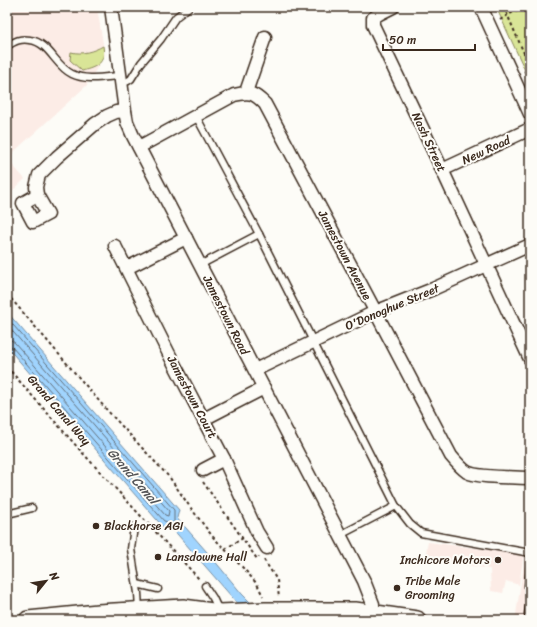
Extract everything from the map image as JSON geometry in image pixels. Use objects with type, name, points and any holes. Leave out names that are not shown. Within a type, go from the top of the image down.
[{"type":"main road","points":[[28,620],[183,608],[195,614],[210,617],[241,612],[272,610],[355,611],[417,620]]},
{"type":"street","name":"Jamestown Road","points":[[111,7],[127,122],[138,147],[364,581],[373,604],[373,613]]},
{"type":"street","name":"Nash Street","points":[[393,7],[373,18],[373,25],[530,359]]},
{"type":"street","points":[[481,7],[530,114]]},
{"type":"street","points":[[138,147],[234,95],[246,92],[265,37]]},
{"type":"street","name":"Jamestown Avenue","points":[[246,92],[257,96],[265,104],[451,456],[467,472],[476,475],[530,478]]},
{"type":"street","points":[[37,195],[36,187],[39,175],[57,157],[95,124],[116,112],[125,111]]},
{"type":"street","name":"New Road","points":[[442,170],[530,129]]},
{"type":"street","points":[[127,268],[186,238]]},
{"type":"street","name":"O'Donoghue Street","points":[[255,370],[375,312],[433,289],[530,245]]},
{"type":"street","name":"Jamestown Court","points":[[115,246],[224,459],[257,532],[267,548]]},
{"type":"street","points":[[204,419],[264,388]]},
{"type":"street","points":[[203,470],[224,459]]},
{"type":"lane","points":[[7,46],[17,40],[25,39],[39,42],[64,69],[71,74],[128,81],[176,18],[189,7]]},
{"type":"lane","points":[[196,116],[259,234],[396,506],[410,524],[421,533],[530,552]]},
{"type":"lane","points":[[200,265],[259,234]]},
{"type":"lane","points":[[341,536],[396,506]]},
{"type":"lane","points":[[7,514],[32,508]]},
{"type":"lane","points":[[134,527],[131,548],[137,584],[139,611]]},
{"type":"lane","points":[[530,568],[528,586],[530,591]]},
{"type":"lane","points":[[137,584],[158,588]]},
{"type":"lane","points":[[205,586],[213,598],[210,617]]},
{"type":"lane","points":[[528,616],[530,601]]},
{"type":"path","points":[[359,7],[362,11]]},
{"type":"path","points":[[504,7],[530,68],[523,73]]},
{"type":"path","points":[[498,21],[523,7]]},
{"type":"path","points":[[7,294],[106,409],[170,478],[213,537],[246,570],[257,584],[272,610]]},
{"type":"path","name":"Grand Canal Way","points":[[7,367],[79,449],[205,586]]},
{"type":"path","points":[[7,437],[10,434]]},
{"type":"path","points":[[203,482],[257,558],[262,555],[277,580],[272,610]]},
{"type":"path","points":[[225,549],[242,538]]},
{"type":"shaded area","points":[[7,7],[97,7],[105,55],[86,86],[7,158]]},
{"type":"shaded area","points":[[7,159],[25,179],[7,196]]},
{"type":"shaded area","points":[[428,542],[524,554],[519,585],[506,581],[503,593],[491,591],[490,569],[425,558]]},
{"type":"shaded area","points":[[525,558],[530,559],[530,620],[515,620]]},
{"type":"green space","points":[[496,7],[530,7],[530,81]]},
{"type":"green space","points":[[103,46],[104,52],[102,60],[92,68],[82,71],[70,60],[71,52],[88,52]]},
{"type":"water","name":"Grand Canal","points":[[7,312],[179,510],[177,518],[180,522],[242,594],[268,620],[252,620],[171,527],[163,527],[7,347]]},
{"type":"tram line","points":[[153,620],[171,620]]},
{"type":"place","name":"Blackhorse AGI","points":[[96,526]]},
{"type":"place","name":"Lansdowne Hall","points":[[158,557]]},
{"type":"place","name":"Inchicore Motors","points":[[498,560]]},
{"type":"place","name":"Tribe Male Grooming","points":[[397,588]]}]
